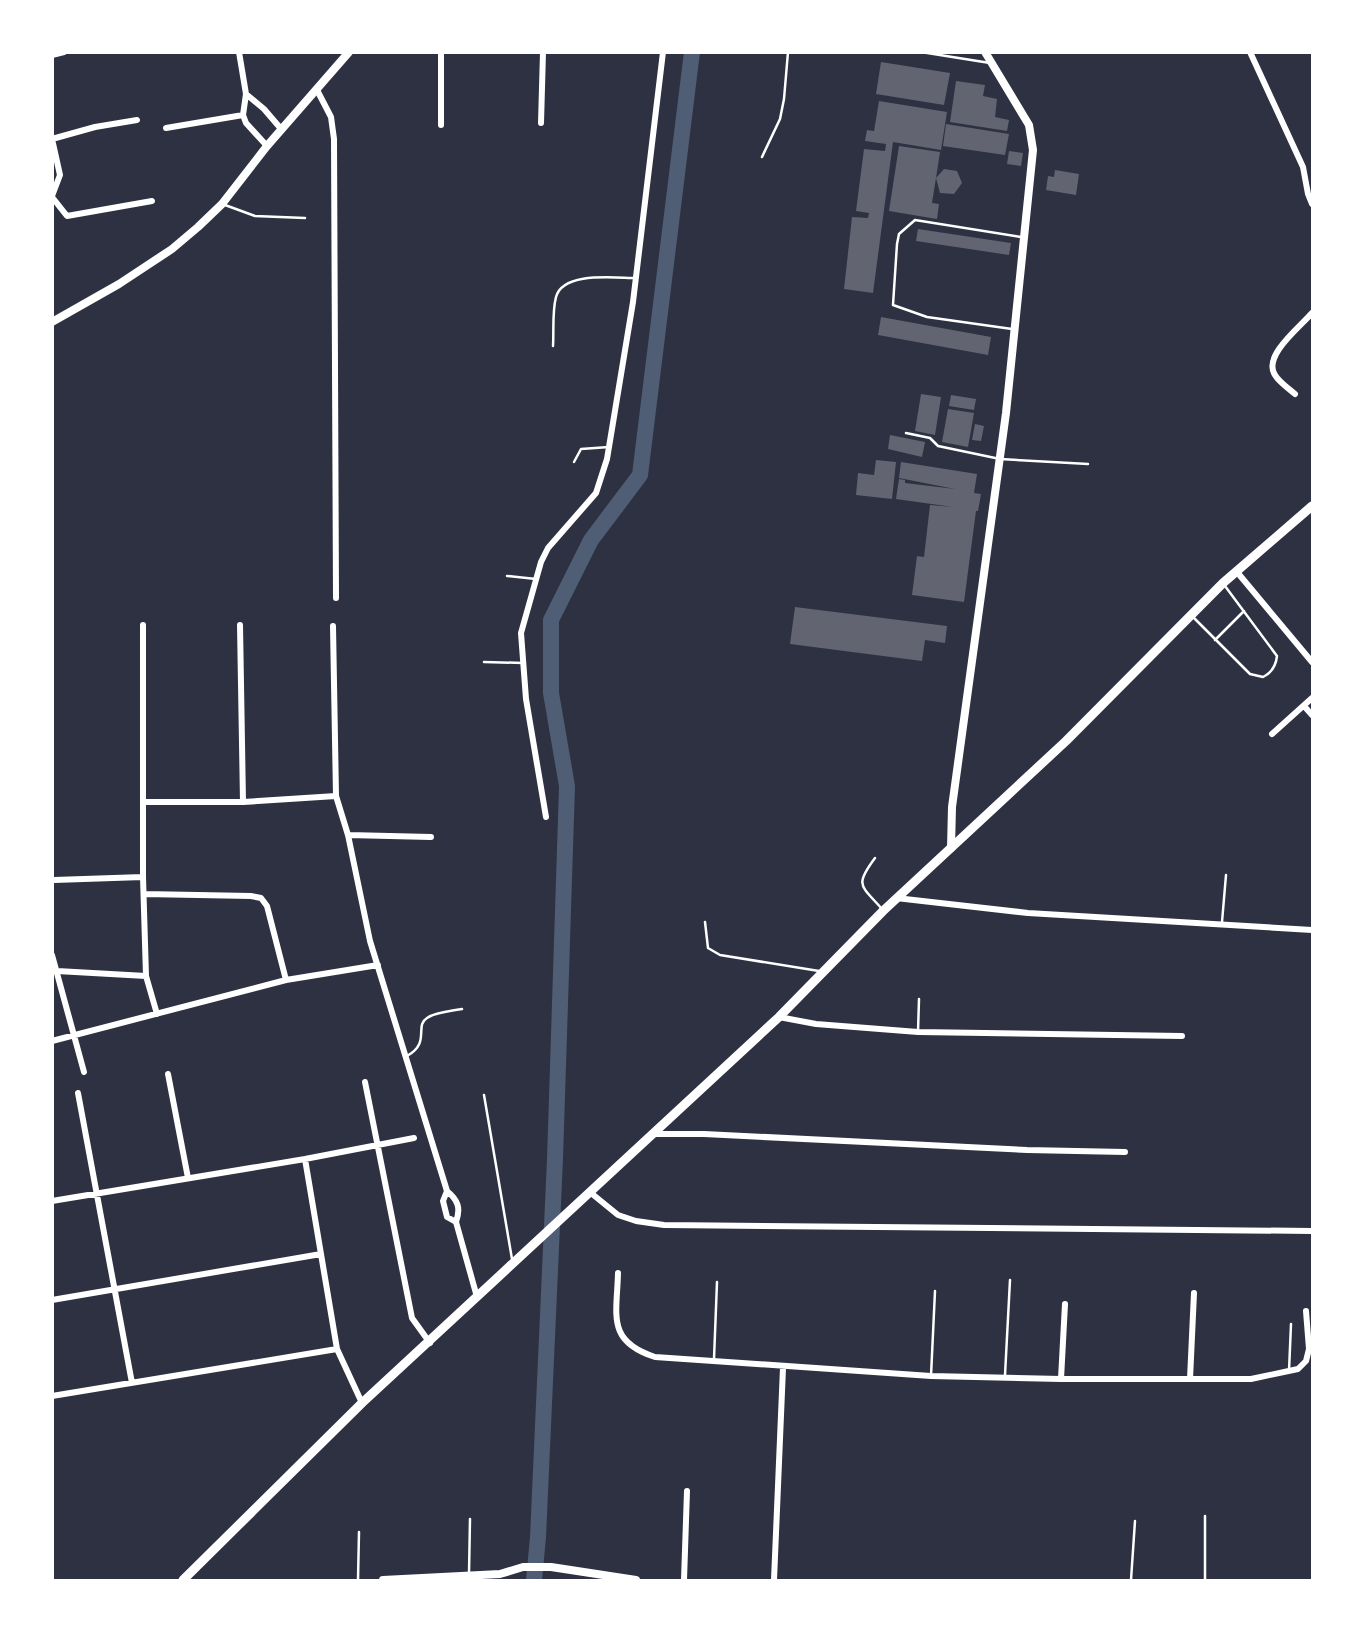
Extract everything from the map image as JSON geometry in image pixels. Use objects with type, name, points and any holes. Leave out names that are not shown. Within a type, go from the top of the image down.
[{"type":"main road","points":[[183,1580],[362,1403],[430,1343],[512,1262],[591,1193],[779,1017],[896,898],[1066,741],[1223,583],[1312,506]]},
{"type":"street","points":[[52,55],[64,52]]},
{"type":"street","points":[[239,52],[246,94],[243,115],[267,146]]},
{"type":"street","points":[[52,322],[119,284],[172,249],[222,204],[267,146],[349,52]]},
{"type":"street","points":[[441,52],[441,125]]},
{"type":"street","points":[[541,124],[542,52]]},
{"type":"street","points":[[547,817],[526,699],[521,633],[541,562],[548,548],[596,493],[603,476],[636,278],[663,52]]},
{"type":"street","points":[[951,848],[952,807],[1000,459],[1032,172],[1032,137],[1028,125],[985,52]]},
{"type":"street","points":[[1250,52],[1303,167],[1312,204]]},
{"type":"street","points":[[317,90],[331,117],[334,153],[336,598]]},
{"type":"street","points":[[246,94],[264,109],[282,130]]},
{"type":"street","points":[[166,128],[243,115]]},
{"type":"street","points":[[137,120],[94,127],[52,139],[60,174],[52,196],[67,216],[152,201]]},
{"type":"street","points":[[1303,167],[1312,171]]},
{"type":"street","points":[[1295,394],[1275,376],[1272,370],[1273,360],[1280,347],[1312,313]]},
{"type":"street","points":[[1237,572],[1312,662]]},
{"type":"street","points":[[143,625],[143,877],[146,976],[157,1014]]},
{"type":"street","points":[[240,625],[243,802]]},
{"type":"street","points":[[332,626],[336,796],[348,835],[351,860],[378,965],[447,1191],[456,1199],[459,1213],[456,1222],[478,1298]]},
{"type":"street","points":[[1272,734],[1312,698]]},
{"type":"street","points":[[1304,706],[1312,715]]},
{"type":"street","points":[[144,802],[243,802],[336,796]]},
{"type":"street","points":[[348,835],[430,837]]},
{"type":"street","points":[[54,880],[143,877]]},
{"type":"street","points":[[144,894],[261,898],[267,906],[286,979]]},
{"type":"street","points":[[896,898],[1028,913],[1312,930]]},
{"type":"street","points":[[52,955],[84,1072]]},
{"type":"street","points":[[52,1041],[286,979],[378,965]]},
{"type":"street","points":[[57,971],[146,976]]},
{"type":"street","points":[[779,1017],[816,1024],[918,1032],[1182,1036]]},
{"type":"street","points":[[168,1074],[188,1178]]},
{"type":"street","points":[[365,1082],[412,1318],[430,1343]]},
{"type":"street","points":[[78,1093],[132,1383]]},
{"type":"street","points":[[654,1134],[718,1134],[1027,1150],[1125,1152]]},
{"type":"street","points":[[52,1200],[305,1159],[414,1138]]},
{"type":"street","points":[[305,1159],[337,1349],[362,1403]]},
{"type":"street","points":[[447,1191],[443,1201],[447,1217],[456,1222]]},
{"type":"street","points":[[591,1193],[618,1215],[664,1225],[1312,1231]]},
{"type":"street","points":[[52,1300],[321,1254]]},
{"type":"street","points":[[618,1273],[616,1323],[619,1333],[645,1354],[783,1368],[931,1376],[1251,1379],[1298,1369],[1306,1361],[1309,1349],[1306,1311]]},
{"type":"street","points":[[1190,1379],[1194,1293]]},
{"type":"street","points":[[1061,1379],[1065,1304]]},
{"type":"street","points":[[52,1396],[337,1349]]},
{"type":"street","points":[[774,1580],[783,1368]]},
{"type":"street","points":[[684,1580],[687,1490]]},
{"type":"street","points":[[383,1580],[499,1577],[523,1567],[551,1567],[636,1580]]},
{"type":"lane","points":[[762,158],[780,119],[788,52]]},
{"type":"lane","points":[[920,52],[990,63]]},
{"type":"lane","points":[[222,204],[255,216],[305,218]]},
{"type":"lane","points":[[1014,330],[927,317],[893,305],[897,244],[899,234],[915,220],[1025,237]]},
{"type":"lane","points":[[553,346],[556,297],[560,289],[569,282],[581,279],[636,278]]},
{"type":"lane","points":[[906,433],[930,438],[938,446],[1000,459],[1088,464]]},
{"type":"lane","points":[[574,462],[581,449],[609,447]]},
{"type":"lane","points":[[507,576],[536,579]]},
{"type":"lane","points":[[1191,614],[1250,674],[1263,677],[1269,674],[1277,656],[1223,583]]},
{"type":"lane","points":[[1215,640],[1244,611]]},
{"type":"lane","points":[[484,662],[523,663]]},
{"type":"lane","points":[[875,858],[861,876],[862,885],[883,911]]},
{"type":"lane","points":[[1222,925],[1226,874]]},
{"type":"lane","points":[[705,922],[708,948],[720,955],[823,972]]},
{"type":"lane","points":[[918,1032],[919,999]]},
{"type":"lane","points":[[407,1056],[417,1051],[420,1045],[424,1020],[462,1009]]},
{"type":"lane","points":[[484,1095],[512,1262]]},
{"type":"lane","points":[[1005,1377],[1010,1280]]},
{"type":"lane","points":[[713,1362],[717,1282]]},
{"type":"lane","points":[[931,1376],[935,1291]]},
{"type":"lane","points":[[1289,1371],[1291,1325]]},
{"type":"lane","points":[[1205,1516],[1205,1580]]},
{"type":"lane","points":[[470,1519],[475,1576]]},
{"type":"lane","points":[[1131,1580],[1135,1521]]},
{"type":"lane","points":[[358,1580],[359,1532]]},
{"type":"building","points":[[881,62],[950,73],[944,105],[876,94]]},
{"type":"building","points":[[956,81],[985,85],[983,96],[997,99],[995,117],[1009,120],[1007,131],[950,122]]},
{"type":"building","points":[[879,101],[947,112],[941,150],[893,142],[873,293],[844,289],[852,217],[868,218],[869,213],[856,211],[864,149],[885,151],[886,144],[865,141],[867,130],[874,131]]},
{"type":"building","points":[[946,124],[1009,134],[1005,155],[943,146]]},
{"type":"building","points":[[899,146],[940,152],[932,203],[939,204],[937,219],[889,211]]},
{"type":"building","points":[[1009,151],[1023,153],[1021,166],[1007,164]]},
{"type":"building","points":[[944,169],[957,171],[962,183],[954,194],[940,193],[936,178]]},
{"type":"building","points":[[1055,170],[1079,174],[1076,195],[1046,190],[1048,176],[1054,177]]},
{"type":"building","points":[[918,229],[1011,243],[1009,255],[916,241]]},
{"type":"building","points":[[881,317],[991,337],[988,355],[878,335]]},
{"type":"building","points":[[921,394],[941,397],[935,435],[915,431]]},
{"type":"building","points":[[951,395],[976,399],[974,410],[949,406]]},
{"type":"building","points":[[948,409],[974,413],[968,447],[942,442]]},
{"type":"building","points":[[975,424],[984,426],[981,441],[972,440]]},
{"type":"building","points":[[890,435],[925,442],[922,457],[888,449]]},
{"type":"building","points":[[876,460],[896,462],[892,499],[856,495],[858,473],[874,475]]},
{"type":"building","points":[[901,462],[977,474],[974,493],[981,494],[976,511],[964,602],[912,595],[917,556],[924,557],[930,505],[953,507],[896,499],[899,479],[905,480],[905,483],[955,489],[899,478]]},
{"type":"building","points":[[795,607],[947,626],[945,643],[925,640],[922,661],[790,644]]},
{"type":"waterway","points":[[534,1580],[555,1159],[567,786],[551,693],[551,620],[591,540],[640,475],[692,52]]}]
